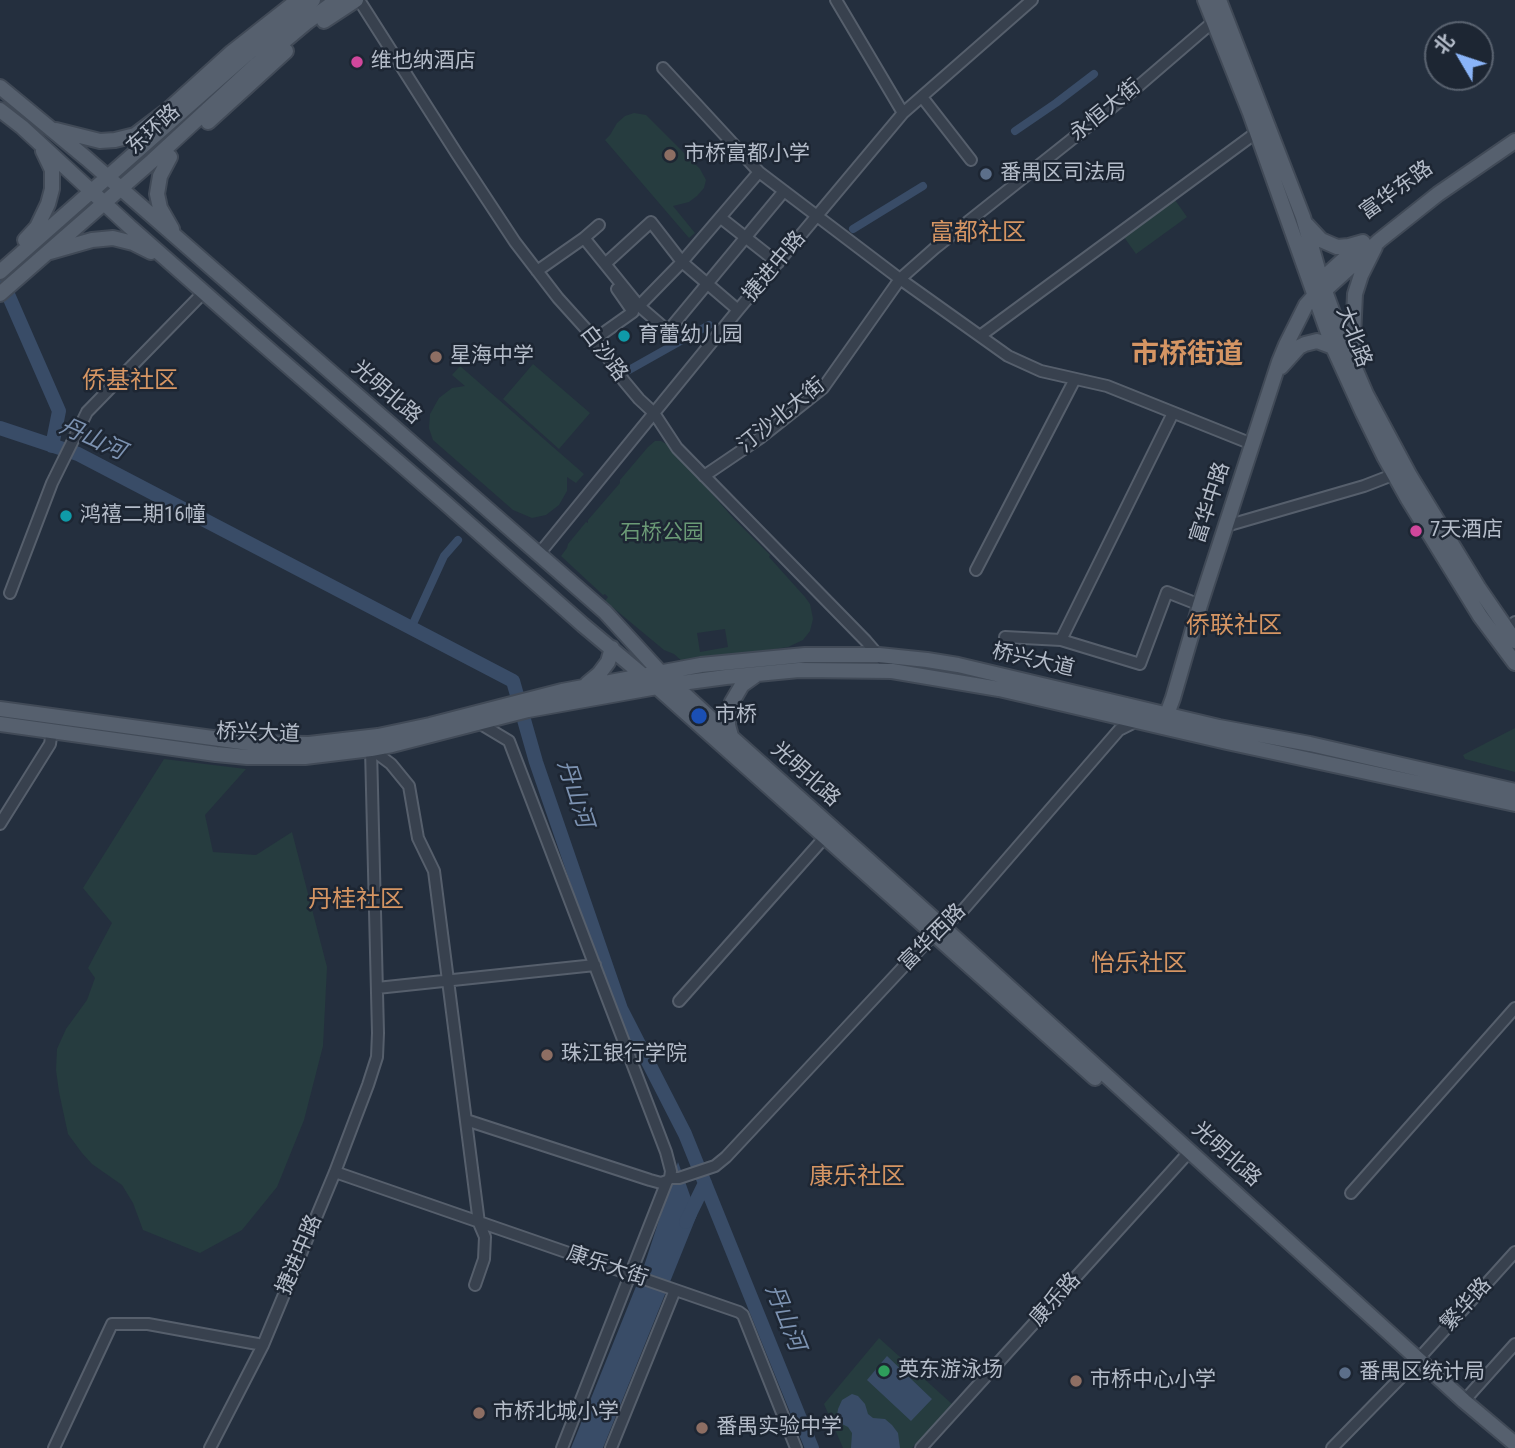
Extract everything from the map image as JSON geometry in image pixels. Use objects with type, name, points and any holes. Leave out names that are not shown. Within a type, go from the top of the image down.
[{"type":"main road","points":[[51,128],[100,141],[115,141],[135,135],[298,0]]},
{"type":"main road","name":"东环路","points":[[4,268],[247,54],[313,0]]},
{"type":"main road","name":"东环路","points":[[0,294],[154,159],[257,64],[337,0]]},
{"type":"main road","points":[[180,242],[157,201],[158,182],[170,157],[308,31],[358,0]]},
{"type":"main road","name":"大北路","points":[[1205,0],[1308,273],[1320,288],[1372,406],[1405,468],[1511,636],[1515,663]]},
{"type":"main road","name":"大北路","points":[[1219,0],[1305,224],[1333,346],[1363,413],[1395,474],[1473,604],[1511,636]]},
{"type":"main road","name":"光明北路","points":[[0,87],[108,177],[605,612],[658,679],[825,837],[938,930]]},
{"type":"main road","points":[[165,112],[208,88]]},
{"type":"main road","name":"光明北路","points":[[0,110],[609,646],[644,676],[658,679]]},
{"type":"main road","name":"富华东路","points":[[1320,288],[1363,242],[1515,133]]},
{"type":"main road","name":"富华东路","points":[[1320,288],[1438,194],[1515,141]]},
{"type":"main road","points":[[4,268],[37,227],[48,204],[52,189],[52,170],[40,143]]},
{"type":"main road","points":[[154,159],[170,157]]},
{"type":"main road","points":[[1305,224],[1314,234],[1337,247],[1363,242]]},
{"type":"main road","points":[[45,254],[82,243],[113,238],[133,243],[166,258]]},
{"type":"main road","points":[[1358,374],[1353,337],[1355,294],[1361,275],[1380,240]]},
{"type":"main road","name":"富华中路","points":[[1167,714],[1200,604],[1286,345],[1306,305],[1320,288]]},
{"type":"main road","points":[[1276,373],[1299,347],[1305,344],[1317,341],[1333,346]]},
{"type":"main road","points":[[585,686],[608,662],[609,646],[621,629]]},
{"type":"main road","name":"桥兴大道","points":[[536,703],[658,679],[701,665],[805,655],[879,655],[958,665],[1219,727],[1310,744],[1515,791]]},
{"type":"main road","name":"桥兴大道","points":[[658,679],[674,684],[826,669],[892,671],[999,689],[1515,804]]},
{"type":"main road","points":[[731,736],[728,716],[733,699],[742,685],[758,674]]},
{"type":"main road","points":[[511,709],[585,686],[644,676]]},
{"type":"main road","name":"光明北路","points":[[674,684],[938,930],[1509,1448]]},
{"type":"main road","name":"桥兴大道","points":[[0,709],[238,742],[279,745],[378,736],[511,709]]},
{"type":"main road","name":"桥兴大道","points":[[0,724],[216,754],[305,757],[371,749],[436,735],[479,723],[511,709]]},
{"type":"main road","points":[[1139,720],[1167,714]]},
{"type":"main road","name":"光明北路","points":[[1415,1362],[1515,1444]]},
{"type":"street","name":"白沙路","points":[[358,0],[515,242],[558,299],[595,339],[624,381],[654,413],[677,448],[892,671]]},
{"type":"street","points":[[836,0],[903,113]]},
{"type":"street","name":"捷进中路","points":[[538,554],[903,113],[1032,0]]},
{"type":"street","name":"永恒大街","points":[[900,279],[935,248],[1135,89],[1214,21]]},
{"type":"street","points":[[663,68],[759,172],[900,279],[1008,356],[1041,371],[1107,386],[1252,444]]},
{"type":"street","points":[[922,97],[971,160]]},
{"type":"street","points":[[980,336],[1257,132]]},
{"type":"street","points":[[639,306],[721,218],[759,172]]},
{"type":"street","points":[[584,238],[639,306],[668,331],[784,191]]},
{"type":"street","points":[[721,218],[778,263]]},
{"type":"street","points":[[605,264],[651,222],[681,262],[738,310]]},
{"type":"street","points":[[537,271],[599,225]]},
{"type":"street","name":"汀沙北大街","points":[[704,476],[760,438],[823,388],[900,279]]},
{"type":"street","points":[[595,339],[633,312],[617,289]]},
{"type":"street","points":[[10,593],[52,483],[87,412],[204,292]]},
{"type":"street","points":[[976,570],[1075,379]]},
{"type":"street","points":[[1062,640],[1173,413]]},
{"type":"street","points":[[1226,526],[1364,486],[1395,474]]},
{"type":"street","points":[[1005,637],[1062,640],[1140,664],[1167,592],[1200,604]]},
{"type":"street","name":"富华西路","points":[[668,1180],[715,1166],[726,1157],[938,930],[963,910],[1119,730],[1139,720]]},
{"type":"street","points":[[479,723],[509,741],[671,1171],[634,1276],[562,1448]]},
{"type":"street","points":[[0,824],[50,744],[52,731]]},
{"type":"street","points":[[371,749],[391,764],[409,786],[418,838],[433,871],[479,1223],[485,1237],[484,1259],[475,1285]]},
{"type":"street","name":"捷进中路","points":[[210,1448],[263,1345],[335,1172],[377,1056],[371,749]]},
{"type":"street","points":[[679,1001],[825,837]]},
{"type":"street","points":[[377,988],[594,965]]},
{"type":"street","points":[[1351,1193],[1515,1008]]},
{"type":"street","points":[[466,1120],[661,1183],[668,1180]]},
{"type":"street","name":"康乐路","points":[[921,1448],[1187,1155]]},
{"type":"street","name":"康乐大街","points":[[335,1172],[736,1310],[743,1315],[796,1448]]},
{"type":"street","name":"繁华路","points":[[1332,1448],[1515,1252]]},
{"type":"street","points":[[611,1448],[675,1290]]},
{"type":"street","points":[[54,1448],[111,1324],[148,1324],[263,1345]]},
{"type":"street","points":[[1464,1401],[1515,1345]]},
{"type":"green space","points":[[634,113],[646,115],[700,169],[706,180],[704,188],[697,196],[689,202],[673,206],[695,233],[689,238],[605,140],[617,123]]},
{"type":"green space","points":[[1175,200],[1187,217],[1136,254],[1124,237]]},
{"type":"green space","points":[[533,364],[590,413],[559,449],[503,399]]},
{"type":"green space","points":[[460,366],[584,474],[576,483],[567,477],[567,491],[559,505],[546,515],[532,518],[513,510],[433,440],[429,428],[430,414],[439,398],[452,388],[465,386],[452,375]]},
{"type":"green space","name":"石桥公园","points":[[655,441],[670,446],[805,597],[810,604],[813,619],[810,631],[803,640],[788,647],[684,663],[664,650],[605,601],[608,597],[561,556]],"holes":[[[725,629],[728,647],[700,652],[697,633]]]},
{"type":"green space","points":[[1515,728],[1515,772],[1465,759],[1463,755]]},
{"type":"green space","points":[[164,759],[246,769],[205,815],[213,852],[256,855],[292,832],[327,967],[323,1046],[304,1120],[277,1187],[242,1230],[200,1253],[143,1230],[133,1203],[122,1185],[92,1164],[82,1153],[68,1134],[56,1070],[57,1049],[66,1029],[87,1000],[95,978],[88,968],[112,923],[83,888]]},
{"type":"green space","name":"英东游泳场","points":[[879,1338],[952,1404],[912,1448],[843,1448],[824,1404]]},
{"type":"water","points":[[678,1162],[697,1215],[603,1448],[571,1448],[643,1269]]},
{"type":"water","points":[[887,1356],[932,1399],[911,1421],[867,1380]]},
{"type":"water","points":[[852,1394],[865,1404],[868,1414],[873,1418],[885,1419],[892,1425],[898,1433],[900,1448],[851,1448],[852,1433],[840,1423],[837,1416],[842,1400]]},
{"type":"waterway","points":[[1015,131],[1094,74]]},
{"type":"waterway","points":[[853,229],[923,186]]},
{"type":"waterway","points":[[0,276],[59,411],[52,446]]},
{"type":"waterway","points":[[629,370],[709,325]]},
{"type":"waterway","name":"丹山河","points":[[0,428],[78,454],[513,681],[536,762],[621,1009],[685,1134],[812,1448]]},
{"type":"waterway","points":[[411,628],[444,556],[458,540]]},
{"type":"waterway","points":[[686,1222],[705,1183]]},
{"type":"place","name":"维也纳酒店","points":[[357,62]]},
{"type":"place","name":"市桥富都小学","points":[[670,155]]},
{"type":"place","name":"番禺区司法局","points":[[986,174]]},
{"type":"place","name":"育蕾幼儿园","points":[[624,336]]},
{"type":"place","name":"星海中学","points":[[436,357]]},
{"type":"place","name":"鸿禧二期16幢","points":[[66,516]]},
{"type":"place","name":"7天酒店","points":[[1416,531]]},
{"type":"place","name":"市桥","points":[[699,716]]},
{"type":"place","name":"珠江银行学院","points":[[547,1055]]},
{"type":"place","name":"英东游泳场","points":[[884,1371]]},
{"type":"place","name":"番禺区统计局","points":[[1345,1373]]},
{"type":"place","name":"市桥中心小学","points":[[1076,1381]]},
{"type":"place","name":"市桥北城小学","points":[[479,1413]]},
{"type":"place","name":"番禺实验中学","points":[[702,1428]]},
{"type":"district","name":"富都社区","points":[[978,234]]},
{"type":"district","name":"市桥街道","points":[[1187,356]]},
{"type":"district","name":"侨基社区","points":[[130,382]]},
{"type":"district","name":"侨联社区","points":[[1234,627]]},
{"type":"district","name":"丹桂社区","points":[[356,901]]},
{"type":"district","name":"怡乐社区","points":[[1139,965]]},
{"type":"district","name":"康乐社区","points":[[857,1178]]}]
